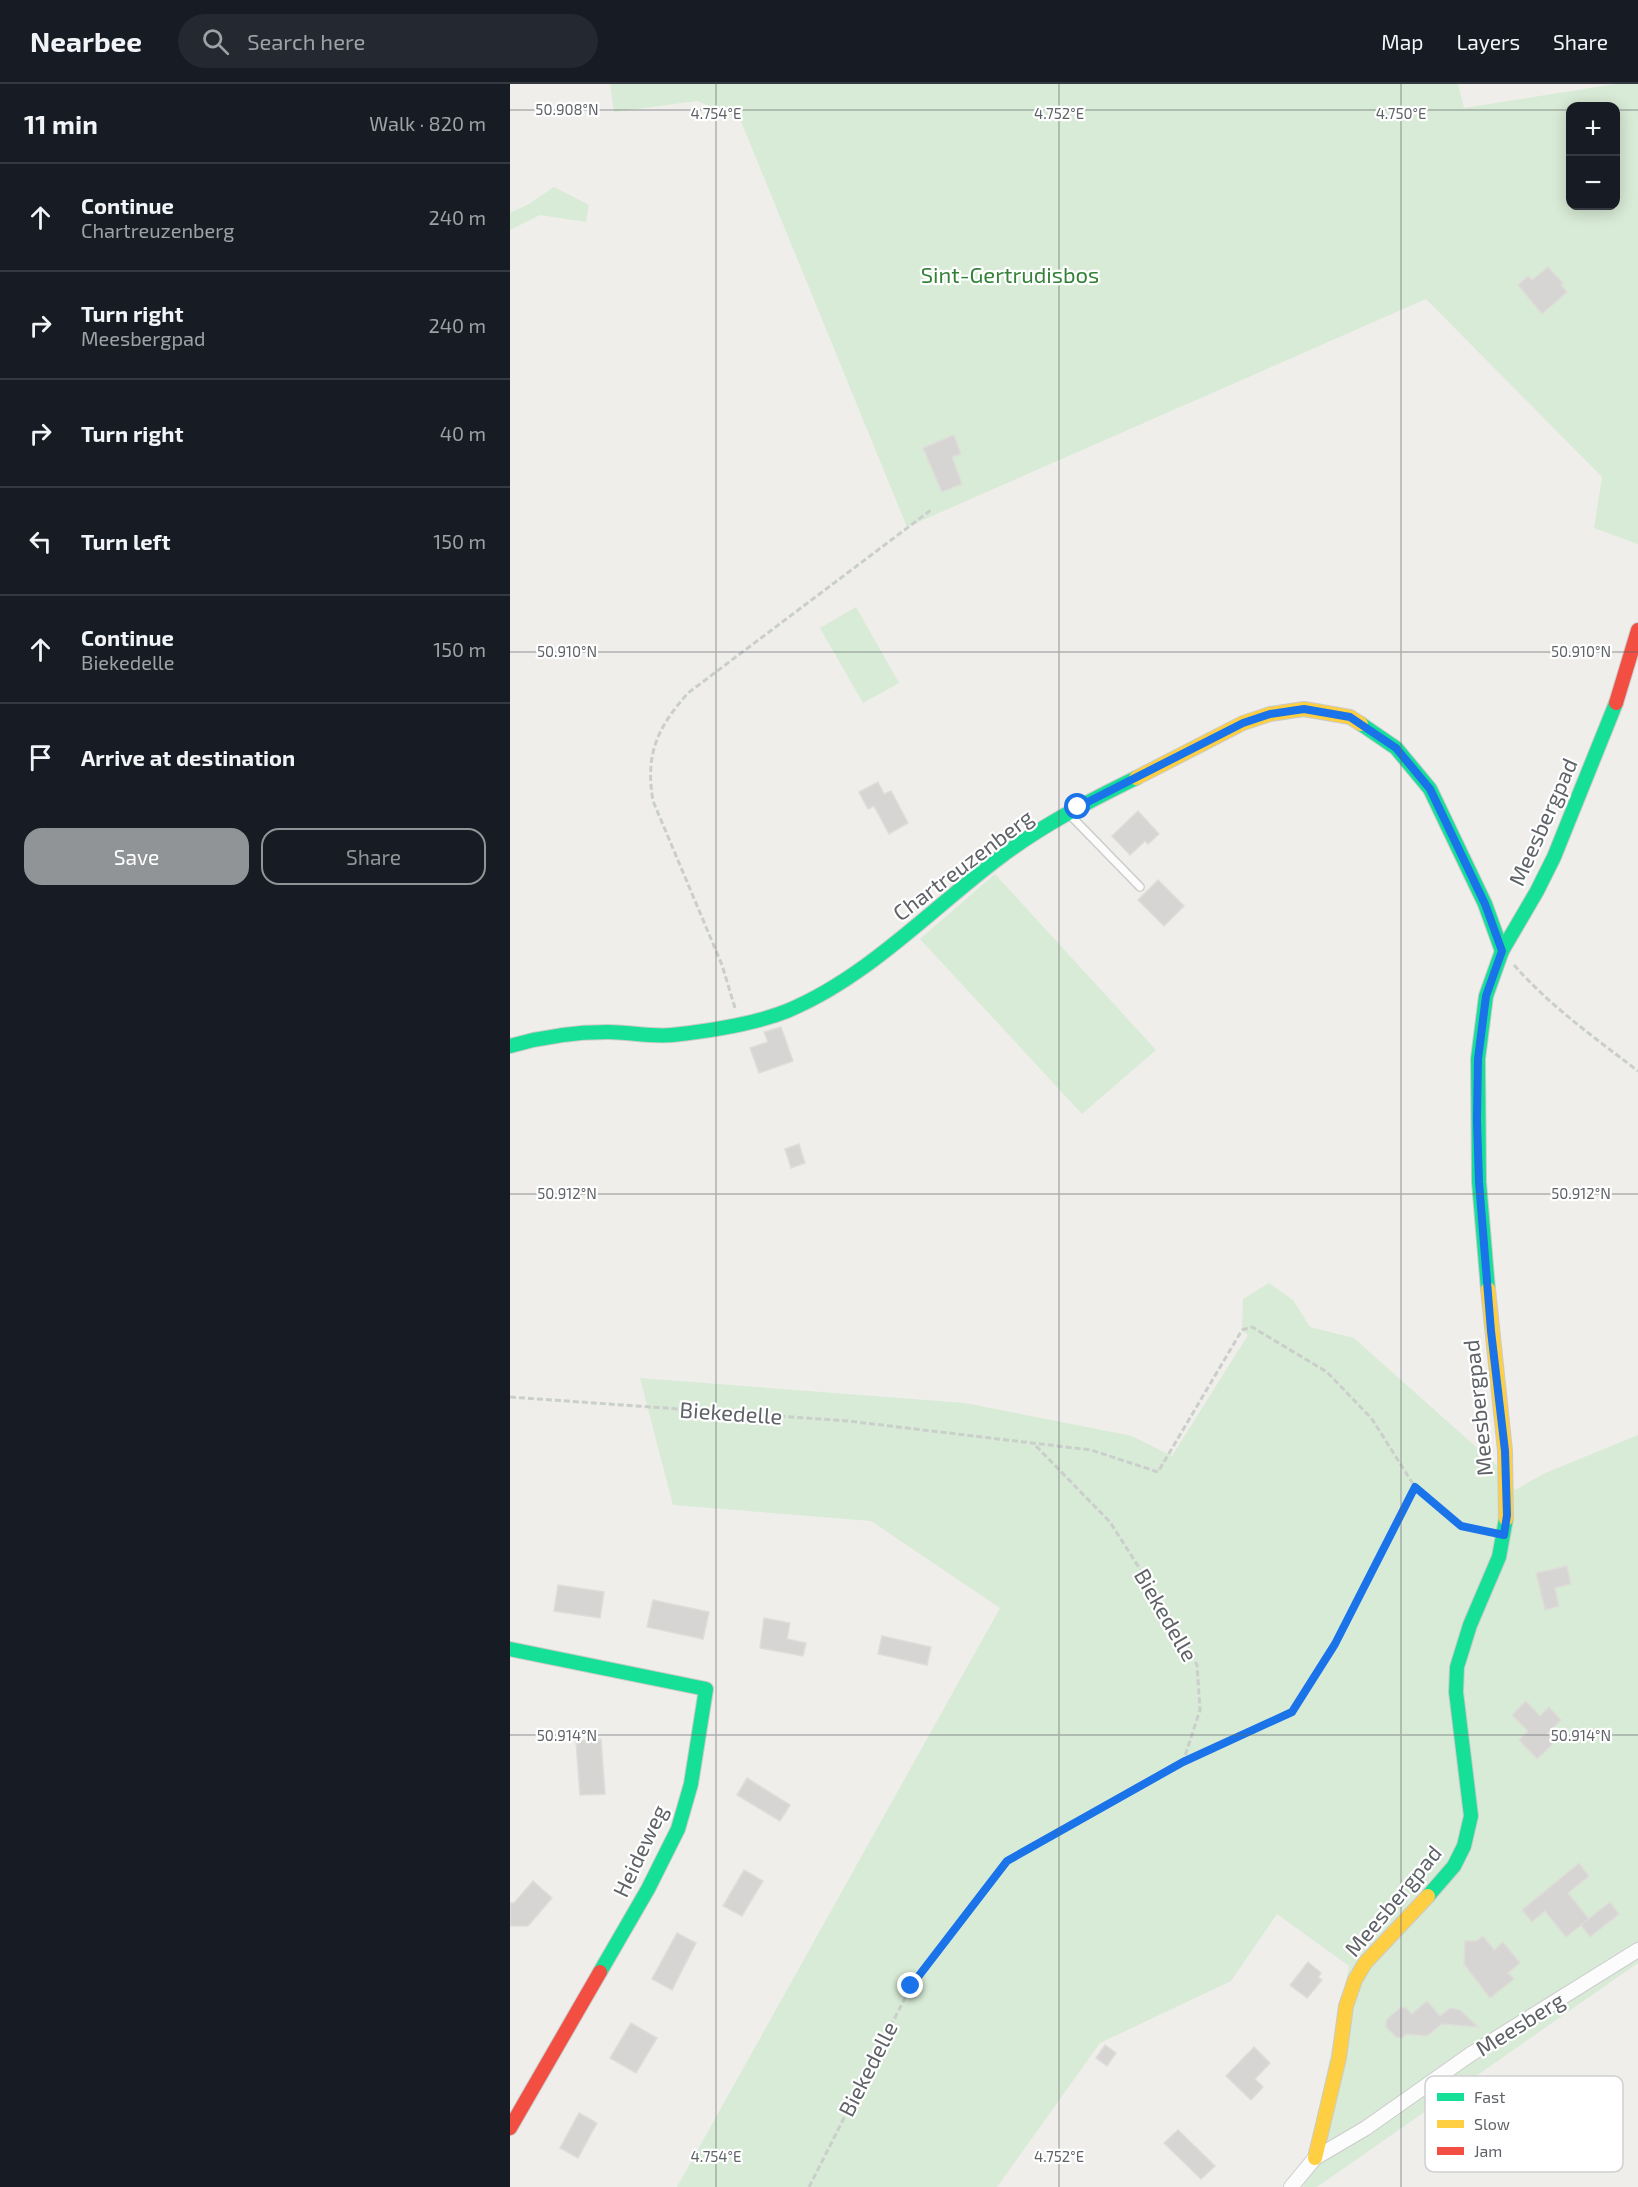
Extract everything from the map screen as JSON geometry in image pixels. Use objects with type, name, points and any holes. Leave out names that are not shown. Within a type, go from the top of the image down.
[{"type":"street","name":"Meesbergpad","points":[[1315,2158],[1339,2058],[1346,2006],[1355,1980],[1365,1963],[1439,1885],[1459,1858],[1468,1832],[1471,1816],[1456,1692],[1457,1667],[1463,1642],[1491,1579],[1504,1535],[1507,1515],[1505,1451],[1491,1331],[1479,1182],[1478,1059],[1486,996],[1502,951],[1554,857],[1615,705],[1638,630]]},
{"type":"street","name":"Chartreuzenberg","points":[[510,1046],[538,1038],[606,1032],[670,1035],[740,1024],[786,1011],[840,984],[929,916],[1000,857],[1068,813],[1243,723],[1270,714],[1304,709],[1350,717],[1396,748],[1430,789],[1485,904],[1502,951]]},
{"type":"street","name":"Heideweg","points":[[510,1649],[706,1689],[691,1784],[678,1829],[648,1889],[510,2128]]},
{"type":"street","name":"Meesberg","points":[[1440,2076],[1471,2054],[1638,1950]]},
{"type":"street","name":"Meesberg","points":[[1291,2187],[1315,2158],[1366,2128],[1425,2086]]},
{"type":"lane","points":[[1068,813],[1140,887]]},
{"type":"path","points":[[740,1024],[722,965],[653,801],[649,778],[653,751],[659,733],[672,711],[688,693],[931,510]]},
{"type":"path","points":[[1502,951],[1533,986],[1583,1030],[1638,1071]]},
{"type":"path","points":[[1035,1445],[1091,1450],[1158,1472],[1242,1330],[1252,1327],[1326,1372],[1372,1419],[1415,1487],[1461,1526],[1504,1535]]},
{"type":"path","name":"Biekedelle","points":[[510,1397],[848,1421],[1035,1445],[1110,1522],[1175,1624],[1197,1665],[1200,1710],[1183,1762],[1007,1861],[911,1986],[809,2187]]},
{"type":"path","points":[[1183,1762],[1292,1712],[1335,1644],[1415,1487]]},
{"type":"green space","name":"Sint-Gertrudisbos","points":[[610,84],[1458,84],[1464,108],[1616,84],[1638,84],[1638,544],[1594,528],[1602,477],[1426,299],[907,527],[740,119],[697,101],[614,112]]},
{"type":"green space","points":[[554,187],[589,205],[586,222],[540,215],[510,230],[510,213],[529,204]]},
{"type":"green space","points":[[856,607],[899,683],[863,703],[820,628]]},
{"type":"green space","points":[[995,874],[1156,1050],[1082,1114],[920,939]]},
{"type":"green space","points":[[1269,1283],[1293,1300],[1310,1327],[1354,1338],[1495,1464],[1515,1490],[1543,1474],[1638,1435],[1638,1963],[1476,2076],[1425,2076],[1425,2112],[1317,2187],[1303,2187],[1349,1966],[1277,1914],[1231,1981],[1100,2043],[997,2187],[677,2187],[1000,1608],[871,1521],[673,1505],[640,1378],[965,1403],[1132,1436],[1172,1456],[1248,1335],[1242,1330],[1243,1299]]},
{"type":"building","points":[[1548,267],[1563,283],[1561,285],[1567,292],[1542,314],[1518,285],[1528,276],[1532,280]]},
{"type":"building","points":[[954,435],[961,454],[952,457],[962,484],[942,492],[923,448]]},
{"type":"building","points":[[878,782],[884,794],[891,791],[908,823],[889,834],[874,806],[868,809],[859,792]]},
{"type":"building","points":[[1138,811],[1159,834],[1148,844],[1145,841],[1130,855],[1112,836]]},
{"type":"building","points":[[1158,880],[1184,906],[1164,926],[1138,900]]},
{"type":"building","points":[[781,1027],[793,1061],[759,1073],[750,1048],[768,1042],[764,1032]]},
{"type":"building","points":[[799,1144],[805,1163],[791,1168],[785,1149]]},
{"type":"building","points":[[1567,1566],[1571,1584],[1555,1588],[1559,1606],[1545,1610],[1536,1573]]},
{"type":"building","points":[[558,1585],[604,1592],[600,1618],[554,1611]]},
{"type":"building","points":[[653,1600],[709,1612],[703,1639],[647,1627]]},
{"type":"building","points":[[764,1618],[790,1623],[787,1639],[806,1643],[803,1656],[760,1648]]},
{"type":"building","points":[[882,1636],[931,1647],[927,1665],[878,1654]]},
{"type":"building","points":[[1526,1701],[1540,1716],[1549,1707],[1561,1720],[1547,1734],[1555,1742],[1537,1759],[1519,1740],[1528,1731],[1512,1715]]},
{"type":"building","points":[[601,1739],[605,1794],[580,1795],[576,1741]]},
{"type":"building","points":[[747,1778],[790,1805],[780,1821],[737,1795]]},
{"type":"building","points":[[1579,1863],[1589,1876],[1568,1893],[1589,1919],[1566,1937],[1545,1911],[1532,1922],[1522,1910]]},
{"type":"building","points":[[744,1870],[763,1881],[742,1916],[723,1906]]},
{"type":"building","points":[[533,1881],[552,1898],[528,1926],[510,1926],[510,1903],[514,1903]]},
{"type":"building","points":[[1610,1902],[1619,1914],[1590,1937],[1581,1925]]},
{"type":"building","points":[[677,1933],[696,1943],[672,1990],[652,1979]]},
{"type":"building","points":[[1483,1936],[1494,1950],[1503,1942],[1520,1963],[1508,1973],[1514,1979],[1490,1998],[1464,1964],[1465,1941],[1476,1941]]},
{"type":"building","points":[[1308,1962],[1321,1973],[1318,1977],[1322,1980],[1307,1998],[1290,1985]]},
{"type":"building","points":[[1427,2001],[1440,2016],[1450,2008],[1460,2010],[1478,2027],[1442,2024],[1427,2036],[1406,2034],[1402,2038],[1396,2037],[1386,2027],[1386,2020],[1401,2007],[1406,2008],[1412,2014]]},
{"type":"building","points":[[631,2023],[657,2038],[636,2073],[610,2058]]},
{"type":"building","points":[[1105,2045],[1116,2053],[1107,2066],[1096,2058]]},
{"type":"building","points":[[1254,2047],[1270,2063],[1255,2079],[1263,2087],[1251,2100],[1226,2076]]},
{"type":"building","points":[[579,2113],[597,2123],[578,2158],[560,2148]]},
{"type":"building","points":[[1178,2130],[1215,2166],[1201,2179],[1164,2143]]},
{"type":"traffic: fast","points":[[1488,1289],[1479,1182],[1478,1059],[1486,996],[1502,951],[1554,857],[1616,703]]},
{"type":"traffic: fast","points":[[1361,724],[1396,748],[1430,789],[1485,904],[1502,951]]},
{"type":"traffic: fast","points":[[510,1046],[584,1033],[616,1032],[648,1035],[686,1033],[745,1024],[787,1011],[845,980],[898,941],[973,878],[1032,835],[1136,778]]},
{"type":"traffic: fast","points":[[1428,1896],[1454,1866],[1464,1846],[1471,1816],[1456,1692],[1457,1667],[1470,1625],[1499,1557],[1506,1519]]},
{"type":"traffic: fast","points":[[510,1649],[706,1689],[691,1784],[678,1829],[648,1889],[600,1972]]},
{"type":"traffic: slow","points":[[1136,778],[1243,723],[1270,714],[1304,709],[1350,717],[1361,724]]},
{"type":"traffic: slow","points":[[1488,1289],[1505,1451],[1506,1519]]},
{"type":"traffic: slow","points":[[1315,2158],[1339,2058],[1346,2006],[1355,1980],[1365,1963],[1428,1896]]},
{"type":"traffic: jam","points":[[1616,703],[1638,630]]},
{"type":"traffic: jam","points":[[510,2128],[600,1972]]},
{"type":"route","points":[[911,1986],[1007,1861],[1183,1762],[1292,1712],[1335,1644],[1415,1487],[1461,1526],[1504,1535],[1507,1515],[1505,1451],[1491,1331],[1479,1182],[1477,1120],[1478,1059],[1486,996],[1502,951],[1485,904],[1430,789],[1396,748],[1350,717],[1304,709],[1270,714],[1243,723],[1078,807]]}]
